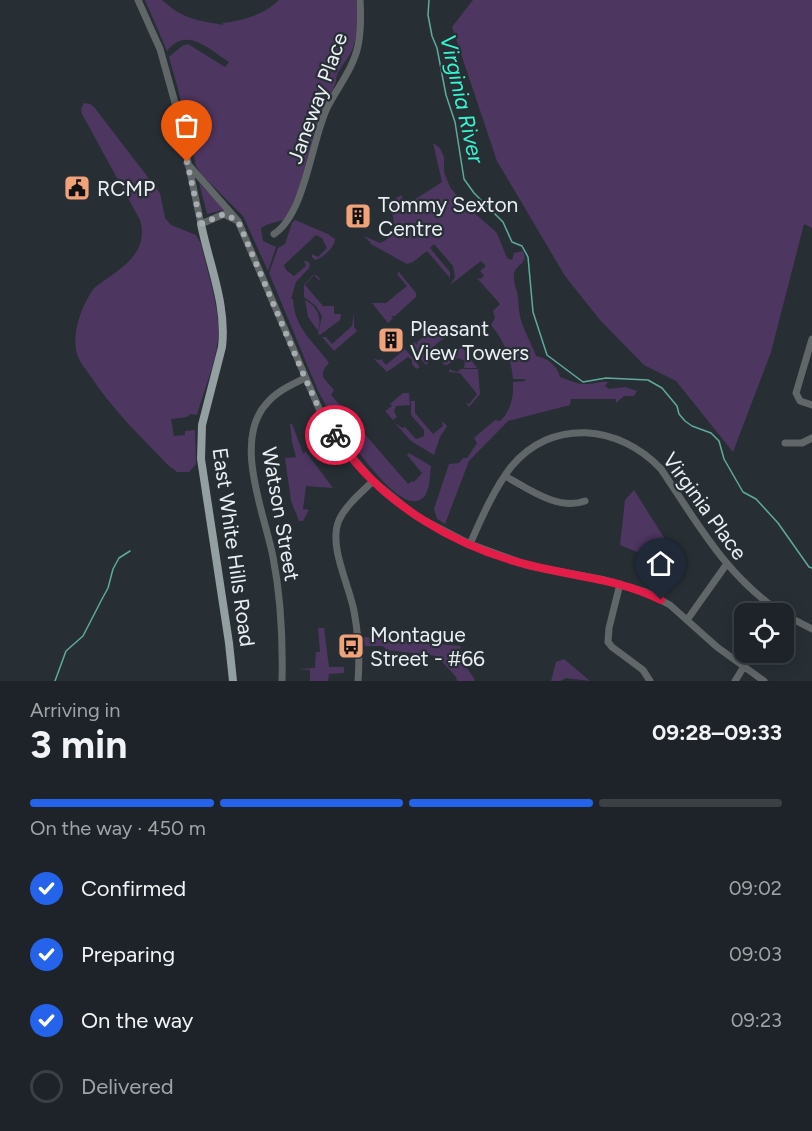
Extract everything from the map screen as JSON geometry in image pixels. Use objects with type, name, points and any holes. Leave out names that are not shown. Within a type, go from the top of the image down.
[{"type":"main road","name":"East White Hills Road","points":[[201,224],[221,308],[224,334],[202,425],[201,459],[233,681]]},
{"type":"street","name":"East White Hills Road","points":[[138,0],[160,49],[177,110],[201,224]]},
{"type":"street","name":"Janeway Place","points":[[274,234],[281,229],[292,213],[323,119],[354,58],[361,21],[360,0]]},
{"type":"street","points":[[187,162],[238,221],[321,413],[340,443],[372,481],[416,516],[470,544],[530,566],[620,584],[653,596],[670,605],[743,668],[764,681]]},
{"type":"street","points":[[201,224],[224,214],[238,221]]},
{"type":"street","points":[[812,339],[796,393],[800,401],[812,405]]},
{"type":"street","name":"Watson Street","points":[[282,681],[281,613],[273,558],[256,489],[252,440],[258,415],[266,404],[287,386],[305,378]]},
{"type":"street","name":"Virginia Place","points":[[470,544],[505,476],[527,452],[551,438],[574,433],[588,433],[619,439],[644,453],[661,469],[726,565],[767,603]]},
{"type":"street","points":[[785,443],[802,443],[812,438]]},
{"type":"street","points":[[505,476],[545,497],[564,504],[585,501]]},
{"type":"street","points":[[358,681],[356,627],[349,590],[336,549],[336,532],[339,520],[348,507],[372,481]]},
{"type":"street","points":[[687,620],[726,565]]},
{"type":"street","points":[[620,584],[609,628],[608,642],[643,670],[650,681]]},
{"type":"street","name":"Virginia Place","points":[[794,620],[812,629]]},
{"type":"street","points":[[735,681],[743,668]]},
{"type":"shaded area","points":[[145,0],[162,0],[190,18],[223,25],[223,23],[260,13],[279,0],[356,0],[357,24],[353,48],[336,78],[314,133],[300,186],[286,219],[261,228],[263,241],[276,247],[268,271],[243,216],[196,166],[169,57],[188,44],[225,67],[229,62],[198,42],[190,40],[182,40],[167,51]]},
{"type":"shaded area","points":[[473,0],[812,0],[812,228],[804,224],[771,352],[733,452],[676,381],[644,365],[600,320],[565,276],[497,161],[452,27]]},
{"type":"shaded area","points":[[84,103],[94,107],[160,193],[165,218],[171,225],[196,235],[201,244],[216,304],[218,339],[212,368],[197,415],[190,414],[187,417],[171,419],[174,436],[185,435],[185,431],[195,430],[196,464],[189,472],[177,472],[136,432],[116,410],[77,354],[75,337],[85,303],[94,288],[130,260],[140,243],[142,232],[140,220],[82,114],[81,109]]},
{"type":"shaded area","points":[[433,143],[440,148],[444,157],[444,172],[450,187],[463,203],[497,233],[507,258],[512,260],[514,253],[523,251],[525,256],[514,274],[514,281],[521,321],[536,356],[551,363],[557,369],[560,377],[574,382],[591,384],[608,382],[605,386],[609,389],[625,387],[637,391],[634,396],[624,396],[616,403],[616,399],[571,399],[570,405],[508,421],[469,461],[445,524],[437,519],[434,509],[449,464],[459,463],[463,458],[467,458],[477,443],[474,438],[495,420],[500,421],[504,417],[511,403],[513,382],[525,381],[525,379],[513,379],[506,350],[491,325],[495,318],[493,311],[500,304],[477,278],[484,276],[480,271],[486,266],[481,261],[450,285],[455,277],[453,266],[434,244],[430,248],[450,272],[450,278],[427,251],[407,264],[369,243],[371,243],[364,236],[380,243],[386,240],[394,228],[390,207],[395,199],[401,195],[404,201],[411,202],[442,182]]},
{"type":"shaded area","points":[[199,183],[225,209],[207,214]]},
{"type":"shaded area","points":[[295,220],[335,239],[328,252],[315,260],[312,254],[318,257],[327,248],[322,238],[316,235],[284,265],[286,270],[294,276],[306,266],[304,261],[310,264],[296,282],[291,299],[293,299],[294,310],[301,327],[329,363],[323,371],[325,380],[334,390],[331,395],[349,415],[340,422],[335,422],[318,391],[269,273],[278,248],[285,244]]},
{"type":"shaded area","points":[[399,272],[416,293],[416,297],[395,316],[391,316],[393,318],[388,323],[372,303],[386,303],[407,286],[397,274]]},
{"type":"shaded area","points":[[313,275],[305,285],[323,306],[334,306],[334,314],[341,314],[340,320],[320,335],[318,334],[322,316],[316,306],[304,297],[304,285]]},
{"type":"shaded area","points":[[305,300],[318,313],[318,331],[308,317]]},
{"type":"shaded area","points":[[354,313],[354,327],[357,331],[334,351],[322,337],[326,337],[332,344],[352,326]]},
{"type":"shaded area","points":[[439,324],[443,325],[457,341],[449,334],[428,351],[426,365],[409,346],[414,342],[417,345],[417,342]]},
{"type":"shaded area","points":[[462,347],[477,368],[464,368],[465,361],[458,358],[447,365],[442,364]]},
{"type":"shaded area","points":[[405,349],[420,367],[416,369],[408,357],[387,372],[374,359],[381,359],[386,365]]},
{"type":"shaded area","points":[[449,369],[457,372],[461,369],[478,369],[480,394],[469,407],[466,403],[469,404],[477,394],[460,373],[449,372]]},
{"type":"shaded area","points":[[403,393],[409,393],[410,405],[396,406],[394,411],[397,417],[393,420],[385,411]]},
{"type":"shaded area","points":[[411,401],[415,401],[415,413],[433,434],[443,426],[443,422],[447,426],[440,437],[434,455],[411,441],[394,422],[402,428],[405,427],[416,439],[424,436],[424,430],[411,415]]},
{"type":"shaded area","points":[[350,417],[408,484],[414,482],[422,473],[407,455],[409,453],[431,466],[426,494],[417,501],[405,498],[391,489],[377,475],[338,426]]},
{"type":"shaded area","points":[[290,424],[292,424],[303,453],[306,452],[333,488],[306,486],[303,509],[309,510],[303,521],[299,521],[291,501],[285,458],[296,457]]},
{"type":"shaded area","points":[[634,490],[680,563],[676,568],[620,545],[625,500]]},
{"type":"shaded area","points":[[318,628],[324,628],[329,667],[344,667],[344,673],[329,674],[328,681],[310,681],[310,670],[297,669],[315,668],[316,652],[320,652]]},
{"type":"shaded area","points":[[364,637],[461,646],[459,657],[474,681],[457,681],[437,656],[387,650],[383,646],[365,646]]},
{"type":"shaded area","points":[[564,659],[590,681],[566,678],[551,681],[556,662]]},
{"type":"waterway","name":"Virginia River","points":[[429,0],[428,15],[432,36],[455,122],[464,179],[474,193],[503,222],[512,242],[522,246],[528,257],[533,312],[547,355],[583,382],[606,378],[648,380],[662,388],[677,406],[679,414],[685,421],[711,433],[719,441],[724,459],[743,492],[756,499],[778,523],[812,568]]},
{"type":"waterway","points":[[55,681],[66,651],[83,636],[108,588],[113,569],[119,558],[130,551]]},
{"type":"way so far","points":[[187,162],[201,224],[224,214],[238,221],[305,378],[321,413],[335,435]]},
{"type":"place","name":"RCMP","points":[[77,188]]},
{"type":"place","name":"Tommy Sexton Centre","points":[[358,216]]},
{"type":"place","name":"Pleasant View Towers","points":[[391,340]]},
{"type":"place","name":"Montague Street - #66","points":[[351,646]]},
{"type":"route","points":[[335,435],[372,481],[405,509],[442,531],[486,551],[530,566],[632,587],[661,600]]}]
